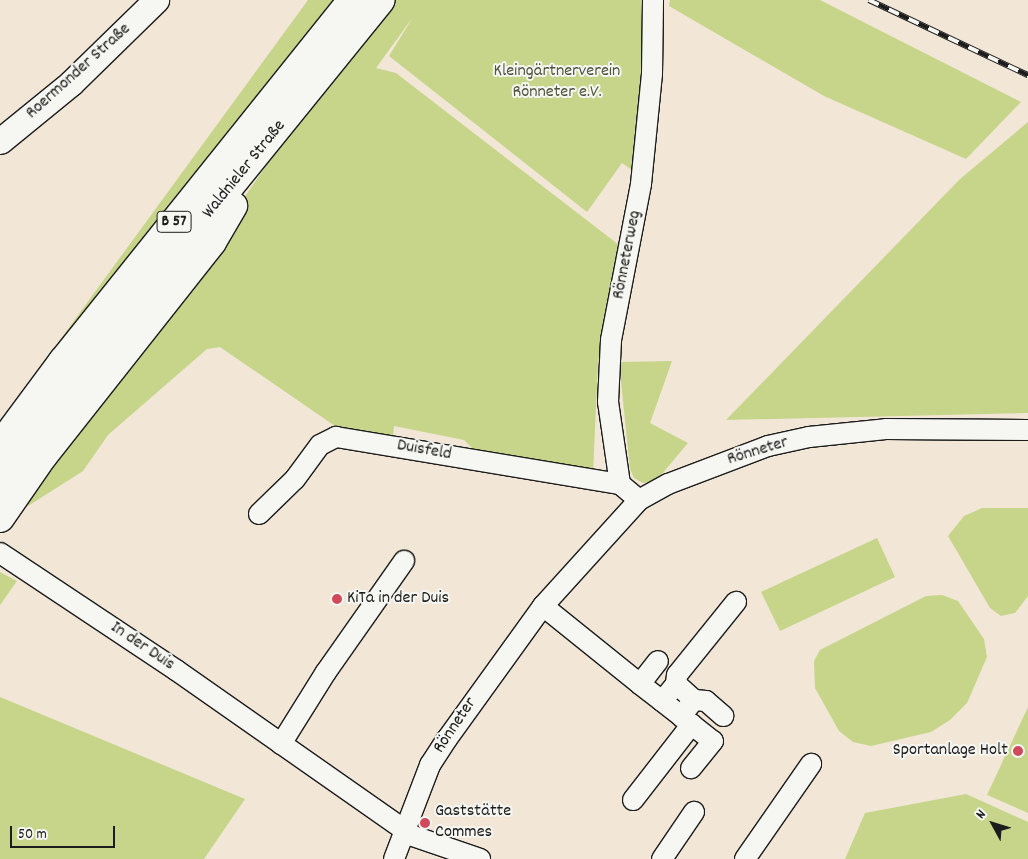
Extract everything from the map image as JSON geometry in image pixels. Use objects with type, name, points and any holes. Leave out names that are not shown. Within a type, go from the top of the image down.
[{"type":"highway","name":"Waldnieler Straße","points":[[0,446],[63,361],[352,0]]},
{"type":"highway","name":"Waldnieler Straße","points":[[0,483],[81,370],[281,126],[381,0]]},
{"type":"highway","points":[[0,518],[43,456],[212,242],[281,126]]},
{"type":"main road","name":"Roermonder Straße","points":[[0,141],[71,83],[156,0]]},
{"type":"street","name":"Rönneterweg","points":[[620,484],[608,402],[611,340],[641,184],[652,74],[652,0]]},
{"type":"street","name":"Rönneter","points":[[394,859],[403,829],[430,765],[543,606],[639,500],[668,484],[758,449],[809,437],[886,429],[1028,430]]},
{"type":"street","name":"Duisfeld","points":[[259,514],[294,479],[320,445],[336,437],[620,484]]},
{"type":"street","points":[[620,484],[639,500]]},
{"type":"street","name":"In der Duis","points":[[0,553],[176,670],[413,836],[480,859]]},
{"type":"street","points":[[281,744],[326,672],[404,561]]},
{"type":"street","points":[[662,701],[676,684],[677,675],[736,602]]},
{"type":"street","points":[[543,606],[713,741],[691,768]]},
{"type":"street","points":[[640,684],[658,661]]},
{"type":"street","points":[[676,684],[694,700],[706,702],[723,716]]},
{"type":"street","points":[[633,800],[686,720],[694,700]]},
{"type":"street","points":[[746,859],[780,805],[811,764]]},
{"type":"street","points":[[662,859],[694,812]]},
{"type":"green space","points":[[308,0],[346,0],[0,442],[0,422]]},
{"type":"green space","name":"Kleingärtnerverein Rönneter e.V.","points":[[391,0],[644,0],[636,173],[622,163],[587,212],[389,56],[413,17],[376,68],[396,73],[619,245],[598,363],[593,473],[474,450],[464,440],[394,426],[393,436],[335,426],[220,347],[207,349],[108,435],[83,471],[28,506],[28,502],[135,356],[299,118]]},
{"type":"green space","points":[[670,0],[820,0],[1021,102],[966,159],[824,96],[669,6]]},
{"type":"green space","points":[[1028,122],[1028,413],[726,420],[960,179]]},
{"type":"green space","points":[[672,361],[650,423],[688,443],[656,481],[643,483],[634,478],[630,469],[619,362]]},
{"type":"green space","points":[[982,508],[1028,508],[1028,596],[1015,613],[1001,616],[990,608],[948,536],[964,516]]},
{"type":"green space","points":[[877,538],[895,577],[780,631],[761,592]]},
{"type":"green space","points":[[0,572],[17,581],[0,605]]},
{"type":"green space","points":[[942,595],[958,601],[984,639],[987,657],[967,703],[950,720],[931,732],[871,746],[853,742],[839,731],[815,688],[814,661],[820,650],[926,596]]},
{"type":"green space","points":[[0,697],[245,799],[204,859],[0,859]]},
{"type":"green space","name":"Sportanlage Holt","points":[[1028,707],[1028,813],[987,795]]},
{"type":"green space","points":[[966,794],[1028,822],[1028,859],[845,859],[865,813]]},
{"type":"railway","points":[[869,0],[1028,75]]},
{"type":"place","name":"KiTa in der Duis","points":[[337,599]]},
{"type":"place","name":"Sportanlage Holt","points":[[1018,751]]},
{"type":"place","name":"Gaststätte Commes","points":[[425,823]]}]
